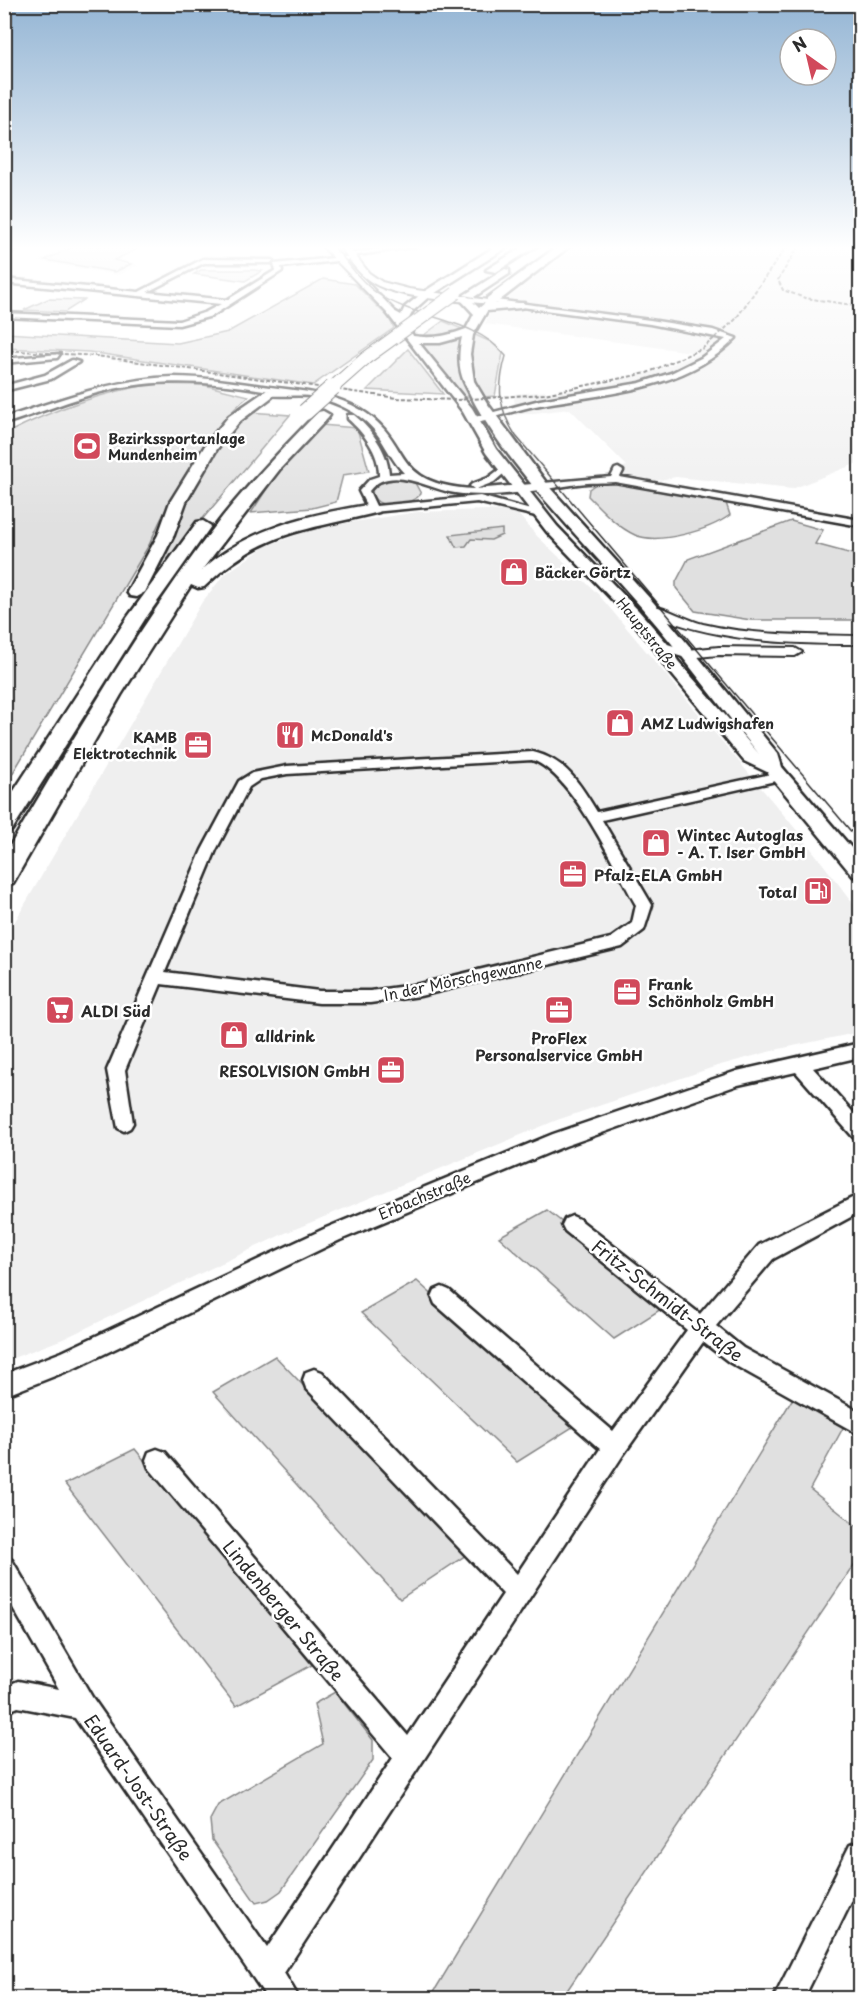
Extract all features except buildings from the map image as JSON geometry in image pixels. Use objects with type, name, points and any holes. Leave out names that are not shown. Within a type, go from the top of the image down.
[{"type":"highway","points":[[238,483],[305,412],[366,358],[395,339]]},
{"type":"highway","points":[[4,877],[155,627],[236,512],[322,415],[409,339]]},
{"type":"highway","points":[[126,633],[119,621],[162,543],[185,489],[221,434],[244,410],[274,392]]},
{"type":"highway","points":[[155,627],[219,563],[246,545],[309,520],[374,509]]},
{"type":"highway","points":[[4,825],[126,633],[213,512]]},
{"type":"main road","name":"Hauptstraße","points":[[410,339],[474,420],[485,442],[504,469],[567,547],[674,648],[772,758],[776,772]]},
{"type":"main road","name":"Hauptstraße","points":[[467,339],[464,358],[470,382],[513,451],[602,557],[651,609],[674,648],[671,663],[750,757],[776,772],[861,871]]},
{"type":"street","points":[[474,420],[489,414],[608,393],[665,379],[695,366],[730,339]]},
{"type":"street","points":[[4,362],[57,356]]},
{"type":"street","points":[[4,389],[48,377],[75,362]]},
{"type":"street","points":[[15,373],[31,381]]},
{"type":"street","points":[[4,421],[126,384],[177,379],[221,382],[274,392],[326,398],[359,412],[378,428],[397,462],[412,476],[426,483],[463,490],[522,491]]},
{"type":"street","points":[[221,382],[274,392],[326,406],[357,421],[365,430],[385,469],[384,477]]},
{"type":"street","points":[[480,399],[505,404],[547,402]]},
{"type":"street","points":[[463,490],[491,480],[504,469]]},
{"type":"street","points":[[412,476],[384,477],[368,484],[364,491],[374,509],[476,499],[599,481],[616,475],[861,523]]},
{"type":"street","points":[[422,504],[428,494],[426,483]]},
{"type":"street","points":[[476,499],[540,514]]},
{"type":"street","points":[[651,609],[675,621],[763,638],[861,640]]},
{"type":"street","points":[[674,648],[710,640],[754,641],[763,638]]},
{"type":"street","points":[[674,648],[861,653]]},
{"type":"street","name":"In der Mörschgewanne","points":[[124,1123],[116,1070],[209,850],[239,790],[257,776],[287,770],[533,756],[548,760],[561,769],[593,817],[644,905],[639,926],[616,943],[420,990],[370,997],[319,997],[156,977]]},
{"type":"street","points":[[593,817],[776,772]]},
{"type":"street","name":"Erbachstraße","points":[[4,1385],[67,1360],[333,1234],[559,1140],[675,1097],[737,1078],[861,1050]]},
{"type":"street","points":[[800,1063],[808,1075],[861,1132]]},
{"type":"street","points":[[267,1973],[411,1759],[615,1447],[702,1327],[766,1252],[861,1203]]},
{"type":"street","name":"Fritz-Schmidt-Straße","points":[[572,1225],[736,1354],[861,1424]]},
{"type":"street","points":[[442,1297],[615,1447]]},
{"type":"street","points":[[314,1380],[519,1593]]},
{"type":"street","name":"Lindenberger Straße","points":[[157,1460],[411,1759]]},
{"type":"street","name":"Eduard-Jost-Straße","points":[[4,1568],[83,1706],[284,1998]]},
{"type":"street","points":[[4,1700],[18,1694],[83,1706]]},
{"type":"street","points":[[789,1998],[858,1868]]},
{"type":"shaded area","points":[[5,339],[117,339],[178,343],[194,339],[378,339],[313,385],[89,352],[5,348]]},
{"type":"shaded area","points":[[461,339],[460,364],[473,397],[464,397],[419,343],[442,343]]},
{"type":"shaded area","points":[[472,339],[485,339],[503,353],[495,396],[483,397],[474,374],[471,351]]},
{"type":"shaded area","points":[[599,339],[860,339],[860,462],[792,489],[676,477],[637,484],[616,480],[616,469],[627,466],[570,409],[515,415],[514,394],[546,391],[546,394],[590,388],[656,371],[699,353]]},
{"type":"shaded area","points":[[408,349],[443,394],[367,390]]},
{"type":"shaded area","points":[[154,384],[204,385],[249,396],[219,426],[192,464],[149,545],[5,786],[5,434],[77,403],[134,387]]},
{"type":"shaded area","points":[[249,412],[290,415],[163,566],[158,565],[207,464],[220,445]]},
{"type":"shaded area","points":[[321,425],[357,428],[369,471],[343,475],[336,502],[312,508],[251,513],[279,470]]},
{"type":"shaded area","points":[[397,479],[415,483],[421,494],[399,504],[382,504],[376,500],[373,485]]},
{"type":"shaded area","points":[[600,481],[726,503],[730,515],[697,531],[670,537],[645,538],[628,532],[588,496],[589,489]]},
{"type":"shaded area","points":[[487,510],[516,512],[537,536],[598,594],[799,833],[860,912],[860,1032],[779,1049],[717,1066],[557,1120],[283,1234],[63,1339],[5,1361],[4,940],[202,602],[225,574],[266,546],[320,527],[418,512]]},
{"type":"shaded area","points":[[791,521],[823,530],[815,544],[860,556],[860,620],[751,620],[695,611],[676,588],[676,582],[688,559]]},
{"type":"shaded area","points":[[502,529],[502,535],[491,540],[471,539],[466,546],[456,547],[450,535]]},
{"type":"shaded area","points":[[547,1210],[666,1306],[614,1339],[499,1237]]},
{"type":"shaded area","points":[[417,1281],[576,1425],[517,1462],[361,1313]]},
{"type":"shaded area","points":[[275,1356],[466,1555],[400,1599],[213,1392]]},
{"type":"shaded area","points":[[793,1398],[844,1426],[810,1489],[860,1529],[860,1556],[562,1998],[430,1998]]},
{"type":"shaded area","points":[[135,1449],[312,1665],[236,1706],[65,1484]]},
{"type":"shaded area","points":[[335,1692],[373,1740],[373,1760],[281,1891],[268,1900],[256,1903],[212,1840],[210,1820],[218,1805],[323,1744],[314,1704]]},
{"type":"tram line","points":[[487,339],[506,356],[501,378],[501,398],[506,416],[516,436],[860,842]]},
{"type":"railway","points":[[4,350],[96,356],[397,398],[456,400],[544,394],[647,373],[703,348],[713,339]]},
{"type":"place","name":"Bezirkssportanlage Mundenheim","points":[[87,446]]},
{"type":"place","name":"Bäcker Görtz","points":[[514,572]]},
{"type":"place","name":"AMZ Ludwigshafen","points":[[620,723]]},
{"type":"place","name":"McDonald's","points":[[290,735]]},
{"type":"place","name":"KAMB Elektrotechnik","points":[[198,745]]},
{"type":"place","name":"Wintec Autoglas - A. T. Iser GmbH","points":[[656,843]]},
{"type":"place","name":"Pfalz-ELA GmbH","points":[[573,874]]},
{"type":"place","name":"Total","points":[[818,891]]},
{"type":"place","name":"Frank Schönholz GmbH","points":[[627,992]]},
{"type":"place","name":"ALDI Süd","points":[[60,1010]]},
{"type":"place","name":"ProFlex Personalservice GmbH","points":[[559,1010]]},
{"type":"place","name":"alldrink","points":[[234,1035]]},
{"type":"place","name":"RESOLVISION GmbH","points":[[391,1070]]}]
